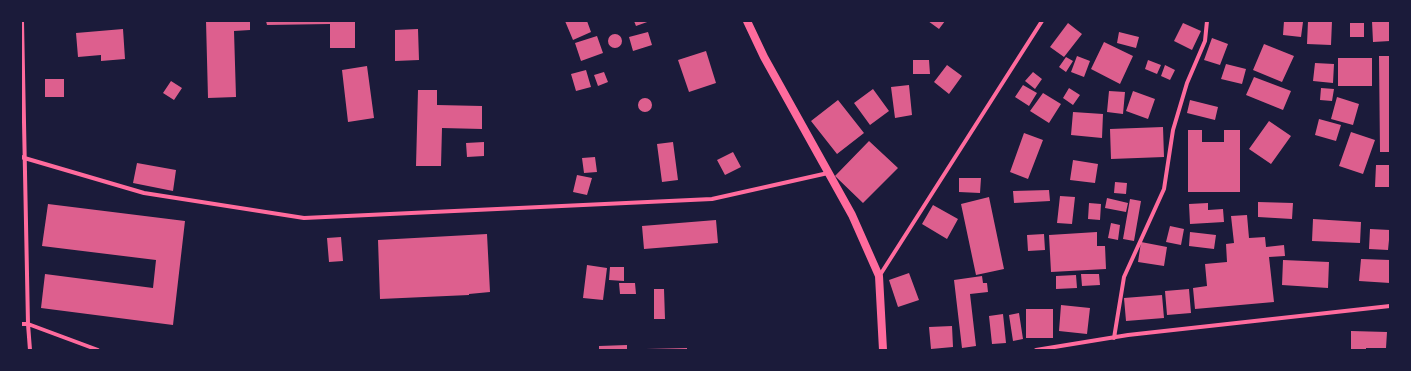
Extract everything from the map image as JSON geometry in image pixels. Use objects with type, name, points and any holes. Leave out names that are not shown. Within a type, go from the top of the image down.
[{"type":"main road","points":[[747,21],[764,57],[852,215],[879,276],[883,350]]},
{"type":"street","points":[[22,21],[23,158],[30,350]]},
{"type":"street","points":[[879,276],[1042,21]]},
{"type":"street","points":[[1114,338],[1124,277],[1164,189],[1173,130],[1187,83],[1205,41],[1207,21]]},
{"type":"street","points":[[23,158],[144,193],[304,218],[712,199],[828,173]]},
{"type":"street","points":[[1036,350],[1114,338],[1390,306]]},
{"type":"street","points":[[21,324],[28,324],[98,350]]},
{"type":"building","points":[[206,21],[250,21],[250,30],[234,31],[236,97],[208,98]]},
{"type":"building","points":[[266,21],[355,21],[355,48],[330,48],[330,24],[267,25]]},
{"type":"building","points":[[565,21],[587,21],[591,32],[573,40]]},
{"type":"building","points":[[634,21],[650,21],[636,26]]},
{"type":"building","points":[[928,21],[945,21],[939,29]]},
{"type":"building","points":[[1284,21],[1303,22],[1301,37],[1283,35]]},
{"type":"building","points":[[1308,21],[1332,21],[1331,45],[1307,44]]},
{"type":"building","points":[[1372,21],[1390,21],[1390,41],[1373,42]]},
{"type":"building","points":[[1068,23],[1082,34],[1064,57],[1050,47]]},
{"type":"building","points":[[1183,23],[1201,31],[1192,50],[1174,41]]},
{"type":"building","points":[[1350,23],[1364,23],[1364,37],[1350,37]]},
{"type":"building","points":[[123,29],[125,59],[101,61],[101,55],[78,57],[76,33]]},
{"type":"building","points":[[418,29],[419,60],[395,61],[395,30]]},
{"type":"building","points":[[648,32],[652,45],[633,51],[629,37]]},
{"type":"building","points":[[1119,32],[1139,37],[1136,48],[1117,43]]},
{"type":"building","points":[[615,34],[620,36],[622,41],[620,46],[615,48],[610,46],[608,41],[610,36]]},
{"type":"building","points":[[597,36],[603,53],[581,61],[575,43]]},
{"type":"building","points":[[1212,38],[1228,44],[1220,65],[1204,60]]},
{"type":"building","points":[[1104,42],[1133,56],[1120,84],[1091,69]]},
{"type":"building","points":[[1264,44],[1294,56],[1282,82],[1253,70]]},
{"type":"building","points":[[706,51],[716,83],[689,92],[678,60]]},
{"type":"building","points":[[1077,56],[1090,61],[1084,77],[1071,72]]},
{"type":"building","points":[[1379,56],[1390,56],[1390,152],[1380,152]]},
{"type":"building","points":[[1066,57],[1073,61],[1066,72],[1059,67]]},
{"type":"building","points":[[1338,58],[1372,58],[1372,86],[1338,86]]},
{"type":"building","points":[[913,60],[929,60],[930,74],[913,74]]},
{"type":"building","points":[[1148,60],[1161,65],[1157,74],[1145,69]]},
{"type":"building","points":[[1315,63],[1334,64],[1333,83],[1313,81]]},
{"type":"building","points":[[1226,64],[1246,69],[1242,84],[1221,79]]},
{"type":"building","points":[[947,65],[962,76],[949,94],[934,82]]},
{"type":"building","points":[[1165,65],[1175,70],[1170,80],[1161,76]]},
{"type":"building","points":[[367,66],[374,118],[348,122],[342,70]]},
{"type":"building","points":[[586,70],[591,87],[576,91],[571,74]]},
{"type":"building","points":[[604,72],[608,82],[598,86],[594,75]]},
{"type":"building","points":[[1033,72],[1042,79],[1035,89],[1025,81]]},
{"type":"building","points":[[1254,77],[1291,91],[1283,110],[1246,95]]},
{"type":"building","points":[[45,79],[64,79],[64,97],[45,97]]},
{"type":"building","points":[[171,81],[182,88],[174,100],[163,93]]},
{"type":"building","points":[[909,85],[912,115],[895,118],[891,87]]},
{"type":"building","points":[[1023,85],[1037,93],[1029,106],[1015,97]]},
{"type":"building","points":[[1069,88],[1080,95],[1073,105],[1063,98]]},
{"type":"building","points":[[1321,88],[1334,89],[1332,101],[1320,100]]},
{"type":"building","points":[[873,89],[889,111],[870,125],[854,103]]},
{"type":"building","points":[[418,90],[437,90],[437,105],[482,106],[482,129],[442,128],[441,166],[416,166]]},
{"type":"building","points":[[1109,91],[1125,92],[1123,114],[1107,112]]},
{"type":"building","points":[[1133,91],[1155,99],[1148,119],[1126,111]]},
{"type":"building","points":[[1043,93],[1061,104],[1049,123],[1030,111]]},
{"type":"building","points":[[1337,97],[1359,104],[1353,125],[1331,119]]},
{"type":"building","points":[[645,98],[650,100],[652,105],[650,110],[645,112],[640,110],[638,105],[640,100]]},
{"type":"building","points":[[838,100],[864,133],[837,154],[811,121]]},
{"type":"building","points":[[1190,100],[1218,107],[1215,120],[1187,113]]},
{"type":"building","points":[[1073,112],[1103,114],[1102,138],[1071,135]]},
{"type":"building","points":[[1319,119],[1341,125],[1336,141],[1315,135]]},
{"type":"building","points":[[1269,121],[1291,136],[1271,164],[1249,149]]},
{"type":"building","points":[[1163,127],[1164,157],[1111,159],[1110,129]]},
{"type":"building","points":[[1188,130],[1202,130],[1202,142],[1224,142],[1224,130],[1240,130],[1240,192],[1188,192]]},
{"type":"building","points":[[1351,132],[1375,140],[1363,174],[1339,166]]},
{"type":"building","points":[[1024,133],[1043,140],[1028,179],[1010,172]]},
{"type":"building","points":[[869,141],[898,168],[863,203],[835,176]]},
{"type":"building","points":[[484,142],[484,156],[467,157],[466,143]]},
{"type":"building","points":[[673,142],[678,180],[662,182],[657,144]]},
{"type":"building","points":[[733,152],[741,167],[725,175],[717,160]]},
{"type":"building","points":[[595,157],[597,172],[584,173],[582,158]]},
{"type":"building","points":[[1073,160],[1098,164],[1095,183],[1070,180]]},
{"type":"building","points":[[137,163],[176,170],[173,191],[133,183]]},
{"type":"building","points":[[1376,165],[1390,165],[1390,187],[1375,187]]},
{"type":"building","points":[[577,175],[592,178],[587,195],[573,192]]},
{"type":"building","points":[[959,178],[981,178],[980,193],[959,192]]},
{"type":"building","points":[[1115,182],[1127,183],[1126,194],[1114,193]]},
{"type":"building","points":[[1049,190],[1050,201],[1014,203],[1013,191]]},
{"type":"building","points":[[1060,196],[1075,197],[1072,224],[1057,223]]},
{"type":"building","points":[[989,197],[1004,269],[976,275],[961,204]]},
{"type":"building","points":[[1107,198],[1128,203],[1126,212],[1105,208]]},
{"type":"building","points":[[1130,199],[1141,201],[1134,241],[1123,239]]},
{"type":"building","points":[[1258,202],[1293,203],[1292,219],[1258,217]]},
{"type":"building","points":[[1089,203],[1101,204],[1100,220],[1088,219]]},
{"type":"building","points":[[1208,203],[1208,210],[1223,209],[1224,222],[1190,224],[1189,204]]},
{"type":"building","points":[[48,204],[185,221],[173,325],[41,308],[45,274],[153,288],[156,260],[42,246]]},
{"type":"building","points":[[933,205],[958,219],[947,239],[922,224]]},
{"type":"building","points":[[1247,215],[1249,238],[1265,237],[1266,247],[1284,245],[1285,256],[1269,257],[1274,302],[1195,309],[1193,288],[1207,286],[1205,264],[1227,262],[1226,244],[1234,243],[1231,216]]},
{"type":"building","points":[[1313,219],[1361,222],[1360,243],[1312,241]]},
{"type":"building","points":[[716,220],[718,243],[644,249],[642,226]]},
{"type":"building","points":[[1111,223],[1120,225],[1118,240],[1108,238]]},
{"type":"building","points":[[1170,226],[1184,229],[1181,245],[1166,242]]},
{"type":"building","points":[[1370,229],[1390,230],[1388,250],[1369,249]]},
{"type":"building","points":[[1097,232],[1097,246],[1105,246],[1106,269],[1051,272],[1049,235]]},
{"type":"building","points":[[1190,232],[1216,235],[1214,249],[1189,246]]},
{"type":"building","points":[[487,234],[490,292],[469,295],[380,299],[378,240]]},
{"type":"building","points":[[1044,234],[1045,250],[1028,251],[1027,235]]},
{"type":"building","points":[[341,237],[343,261],[329,262],[327,238]]},
{"type":"building","points":[[1141,242],[1167,247],[1164,266],[1138,262]]},
{"type":"building","points":[[1361,259],[1390,260],[1390,283],[1359,281]]},
{"type":"building","points":[[1283,260],[1329,262],[1328,288],[1282,285]]},
{"type":"building","points":[[587,265],[607,268],[603,300],[583,298]]},
{"type":"building","points":[[610,267],[624,267],[624,281],[609,280]]},
{"type":"building","points":[[909,273],[919,300],[898,307],[889,280]]},
{"type":"building","points":[[1081,274],[1099,274],[1100,285],[1082,286]]},
{"type":"building","points":[[1076,275],[1077,288],[1056,289],[1056,276]]},
{"type":"building","points":[[982,276],[983,283],[987,283],[988,292],[970,294],[976,346],[962,348],[954,280]]},
{"type":"building","points":[[619,283],[635,283],[636,294],[620,294]]},
{"type":"building","points":[[654,289],[664,289],[665,319],[654,319]]},
{"type":"building","points":[[1189,289],[1191,313],[1167,315],[1165,291]]},
{"type":"building","points":[[1162,295],[1164,318],[1126,321],[1124,298]]},
{"type":"building","points":[[1061,305],[1090,308],[1087,334],[1059,331]]},
{"type":"building","points":[[1026,309],[1053,309],[1053,338],[1026,338]]},
{"type":"building","points":[[1019,313],[1023,339],[1013,341],[1009,315]]},
{"type":"building","points":[[1003,314],[1006,343],[992,344],[989,316]]},
{"type":"building","points":[[952,326],[953,347],[931,349],[929,327]]},
{"type":"building","points":[[1351,331],[1387,332],[1386,348],[1351,350]]},
{"type":"building","points":[[627,345],[627,350],[599,350],[599,346]]},
{"type":"building","points":[[687,348],[687,350],[646,350],[646,349]]}]
